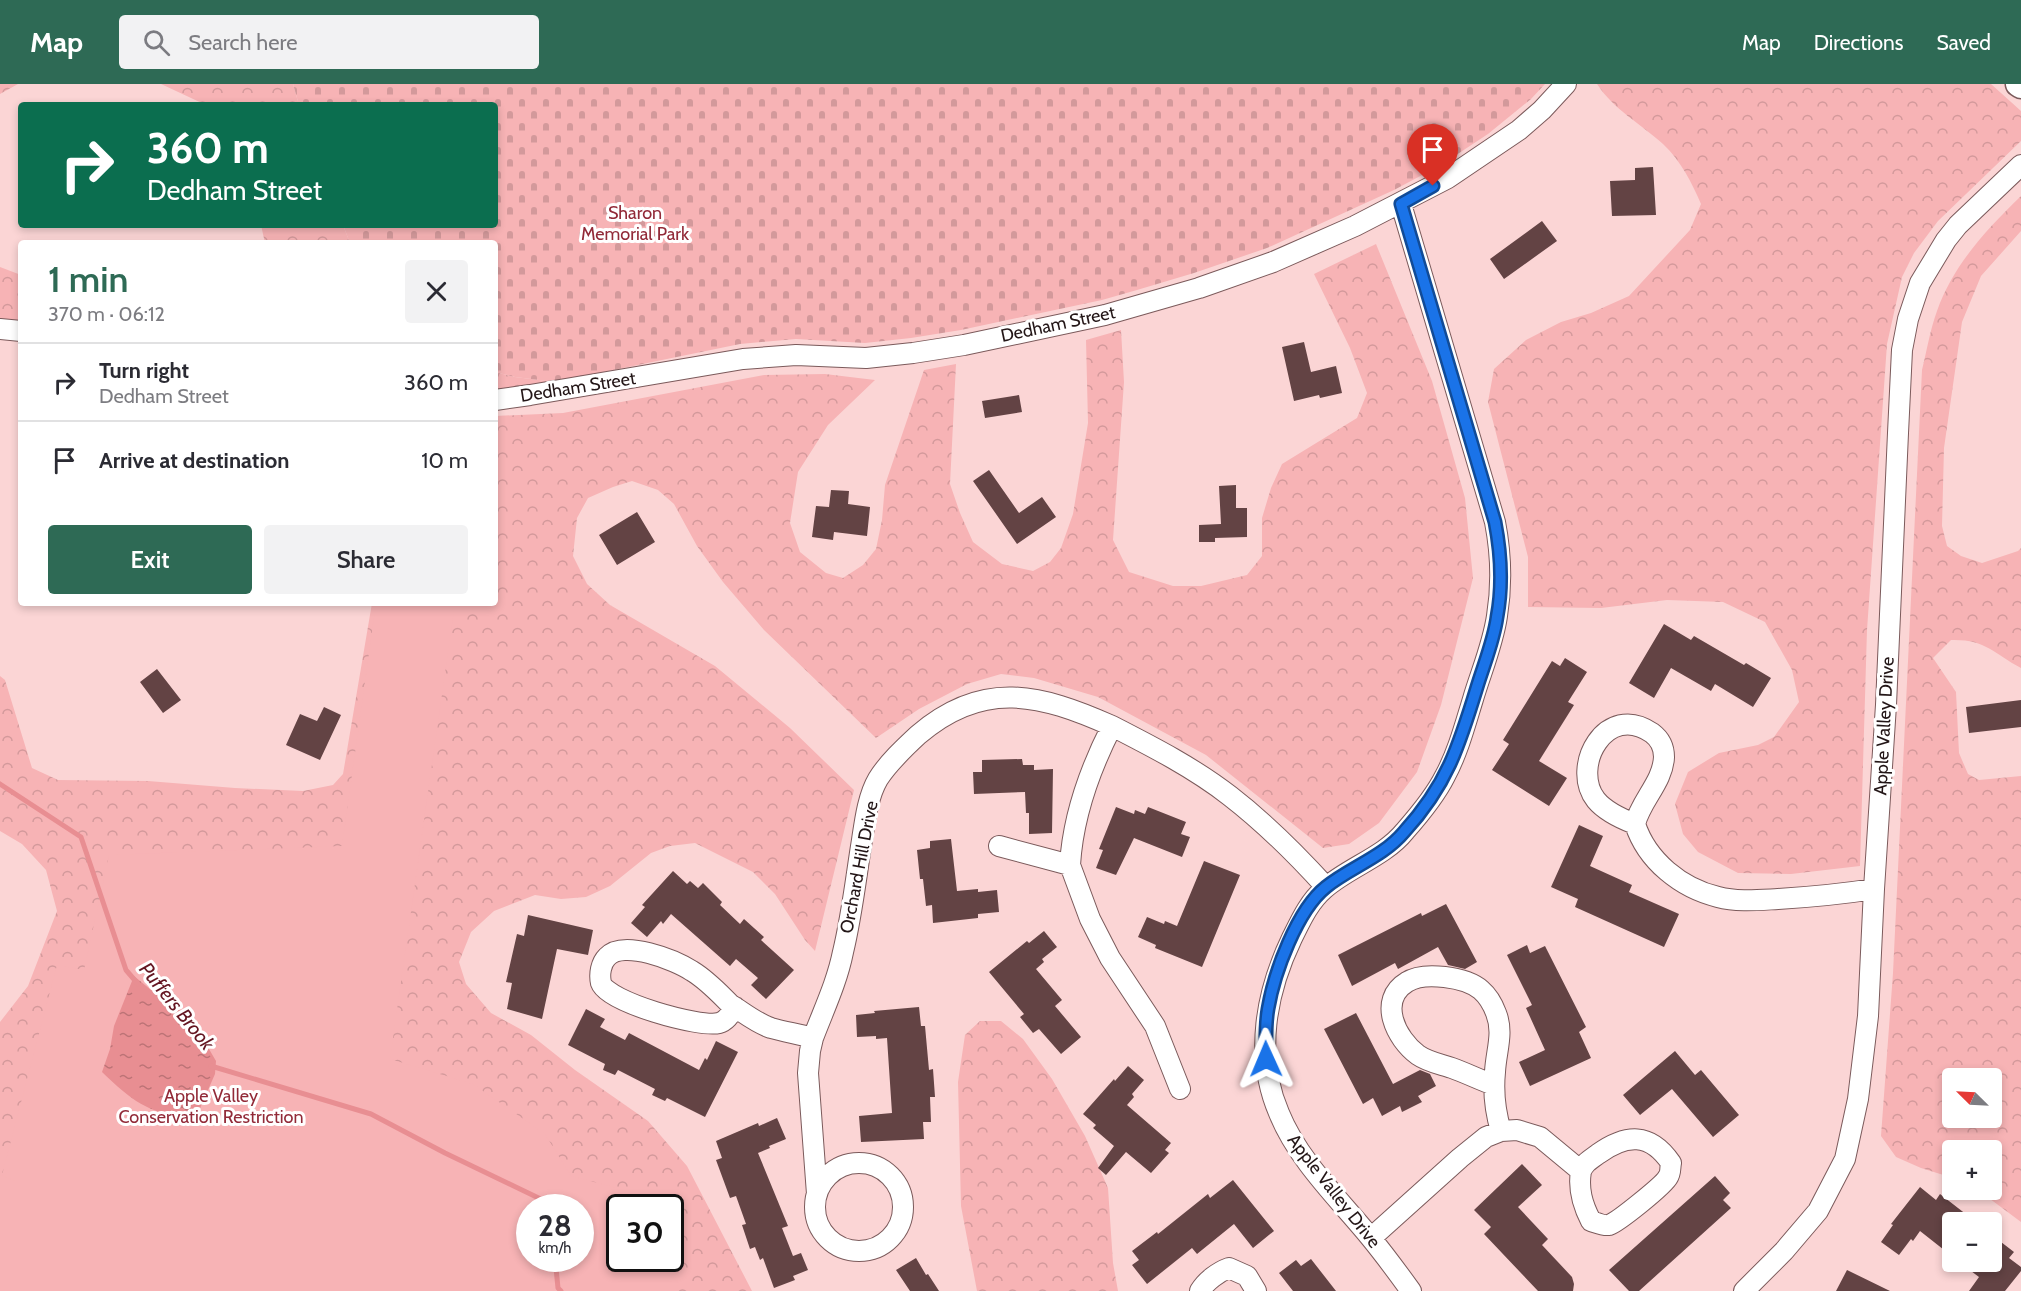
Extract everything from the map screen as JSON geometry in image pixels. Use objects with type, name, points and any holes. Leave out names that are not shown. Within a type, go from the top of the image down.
[{"type":"street","name":"Dedham Street","points":[[498,400],[764,357],[796,355],[866,358],[914,353],[964,345],[1105,315],[1199,288],[1273,262],[1401,204],[1448,178],[1497,147],[1542,110],[1566,84]]},
{"type":"street","name":"Apple Valley Drive","points":[[1744,1291],[1784,1251],[1818,1211],[1845,1159],[1858,1099],[1868,1016],[1886,705],[1902,350],[1906,330],[1920,283],[1938,251],[1958,225],[2021,165]]},
{"type":"street","name":"Apple Valley Drive","points":[[1401,204],[1495,522],[1500,547],[1501,571],[1497,618],[1459,746],[1445,777],[1403,834],[1377,855],[1326,887],[1313,900],[1300,921],[1282,960],[1274,983],[1266,1024],[1268,1075],[1278,1112],[1293,1140],[1411,1291]]},
{"type":"street","points":[[0,329],[18,331]]},
{"type":"street","name":"Orchard Hill Drive","points":[[817,1194],[823,1182],[832,1172],[844,1165],[857,1162],[871,1164],[883,1170],[897,1184],[903,1203],[902,1217],[897,1229],[889,1239],[878,1247],[866,1251],[853,1251],[836,1244],[822,1231],[815,1206],[817,1194],[809,1080],[810,1051],[843,953],[863,832],[878,779],[908,744],[927,728],[975,702],[1026,697],[1049,702],[1112,726],[1178,760],[1230,796],[1282,842],[1326,887]]},
{"type":"street","points":[[1635,824],[1644,800],[1659,776],[1664,754],[1657,737],[1640,727],[1627,723],[1611,728],[1595,745],[1588,765],[1590,789],[1600,805],[1635,824],[1644,846],[1677,879],[1718,897],[1740,901],[1829,896],[1874,889]]},
{"type":"street","points":[[1112,726],[1097,756],[1083,794],[1074,832],[1070,865],[1090,919],[1110,958],[1155,1026],[1180,1089]]},
{"type":"street","points":[[999,846],[1070,865]]},
{"type":"street","points":[[735,1007],[728,1017],[719,1023],[687,1021],[623,1000],[608,992],[601,983],[602,965],[608,955],[627,949],[670,960],[698,974],[735,1007],[770,1028],[813,1038]]},
{"type":"street","points":[[1494,1085],[1428,1060],[1403,1042],[1394,1024],[1392,1004],[1404,984],[1419,977],[1443,977],[1465,982],[1483,991],[1500,1026],[1501,1035],[1494,1085],[1495,1110],[1501,1131]]},
{"type":"street","points":[[1371,1238],[1460,1158],[1486,1137],[1501,1131],[1517,1130],[1540,1137],[1581,1171]]},
{"type":"street","points":[[1625,1139],[1638,1139],[1662,1148],[1671,1163],[1668,1178],[1617,1221],[1608,1225],[1591,1221],[1585,1210],[1579,1183],[1581,1171],[1585,1163],[1612,1144],[1625,1139]]},
{"type":"street","points":[[1200,1291],[1221,1271],[1229,1268],[1247,1276],[1256,1291]]},
{"type":"green space","points":[[0,84],[18,84],[0,94]]},
{"type":"green space","points":[[161,84],[293,84],[298,102],[200,102]]},
{"type":"green space","name":"Sharon Memorial Park","points":[[293,84],[1545,84],[1531,99],[1488,134],[1441,165],[1394,190],[1267,248],[1194,273],[1102,300],[961,330],[865,343],[796,339],[740,344],[555,382],[498,373],[498,240],[349,240],[344,228],[498,228],[498,102],[298,102]]},
{"type":"green space","points":[[1597,84],[1991,84],[2021,111],[2021,141],[1938,221],[1914,253],[1902,277],[1887,344],[1867,630],[1860,866],[1791,874],[1738,873],[1698,852],[1683,834],[1675,804],[1688,772],[1719,753],[1758,745],[1774,737],[1799,702],[1792,670],[1765,622],[1723,602],[1667,600],[1601,608],[1528,607],[1528,557],[1488,402],[1494,369],[1526,340],[1561,322],[1591,313],[1629,296],[1690,230],[1701,204],[1685,172],[1669,151],[1619,109]]},
{"type":"green space","points":[[2021,196],[2021,231],[1981,276],[1962,322],[1944,448],[1942,526],[1947,546],[1961,556],[1982,563],[2021,548],[2021,668],[1981,644],[1963,640],[1951,640],[1933,658],[1956,692],[1959,753],[1968,774],[1979,780],[2021,776],[2021,1222],[1991,1200],[2002,1200],[2002,1140],[1942,1140],[1942,1175],[1896,1157],[1881,1136],[1893,973],[1922,370],[1930,333],[1944,294],[1962,263],[1984,235]]},
{"type":"green space","points":[[262,228],[344,228],[349,240],[264,240]]},
{"type":"green space","points":[[1376,244],[1432,381],[1465,498],[1473,578],[1441,705],[1417,772],[1379,823],[1349,844],[1323,848],[1206,755],[1098,697],[1034,678],[1001,674],[967,684],[919,709],[876,738],[764,630],[723,582],[697,546],[674,504],[658,490],[632,481],[588,498],[577,518],[573,556],[587,584],[610,605],[715,666],[790,728],[854,790],[815,951],[805,940],[775,894],[753,872],[695,843],[670,846],[651,853],[610,886],[586,897],[561,899],[535,895],[494,911],[471,932],[459,962],[466,984],[491,1013],[531,1035],[575,1070],[648,1121],[687,1166],[752,1291],[0,1291],[0,1022],[28,986],[57,911],[46,870],[22,844],[0,831],[0,676],[5,680],[32,768],[58,780],[148,781],[303,791],[333,785],[343,774],[371,606],[498,606],[498,416],[563,413],[764,375],[825,374],[875,380],[828,425],[798,472],[790,523],[800,552],[826,573],[843,578],[863,565],[876,549],[882,520],[885,485],[924,370],[956,364],[950,484],[960,513],[973,542],[1002,564],[1033,571],[1050,562],[1061,548],[1073,514],[1088,423],[1086,340],[1121,330],[1124,382],[1113,540],[1129,572],[1173,586],[1201,586],[1247,575],[1262,556],[1262,518],[1271,488],[1282,464],[1357,418],[1367,393],[1350,348],[1314,274]]},
{"type":"green space","points":[[0,267],[18,274],[18,325],[0,323]]},
{"type":"green space","points":[[498,373],[555,382],[498,392]]},
{"type":"green space","name":"Apple Valley Conservation Restriction","points":[[376,606],[455,606],[390,1059],[473,1084],[545,1134],[571,1176],[617,1188],[622,1194],[606,1194],[606,1272],[675,1272],[679,1291],[0,1291],[0,1175],[15,1181],[2,1175],[57,965],[84,970],[109,855],[342,846]]},
{"type":"green space","points":[[980,1021],[1001,1021],[1023,1039],[1052,1079],[1085,1136],[1108,1188],[1113,1263],[1118,1291],[977,1291],[961,1206],[958,1082],[965,1035]]},
{"type":"water","points":[[134,976],[192,1020],[216,1061],[215,1074],[198,1113],[188,1119],[161,1113],[141,1104],[122,1091],[102,1072],[110,1049],[114,1026]]},
{"type":"building","points":[[1653,167],[1656,215],[1612,216],[1610,181],[1635,180],[1635,168]]},
{"type":"building","points":[[1542,221],[1557,241],[1504,279],[1490,259]]},
{"type":"building","points":[[1304,342],[1311,372],[1336,366],[1342,393],[1320,398],[1319,395],[1294,401],[1282,347]]},
{"type":"building","points":[[1019,395],[1022,412],[985,418],[982,401]]},
{"type":"building","points":[[989,470],[1019,513],[1042,497],[1056,517],[1017,544],[973,481]]},
{"type":"building","points":[[1236,485],[1236,508],[1247,508],[1247,537],[1215,538],[1215,542],[1199,542],[1199,525],[1221,524],[1219,486]]},
{"type":"building","points":[[831,490],[849,491],[848,504],[870,507],[867,536],[834,532],[833,540],[812,537],[816,506],[829,507]]},
{"type":"building","points":[[637,512],[655,542],[617,565],[599,535]]},
{"type":"building","points":[[1664,624],[1691,640],[1694,636],[1771,678],[1753,707],[1715,684],[1711,691],[1671,668],[1654,698],[1629,683]]},
{"type":"building","points":[[1565,658],[1587,672],[1568,702],[1574,705],[1539,761],[1567,778],[1549,806],[1492,770],[1509,744],[1503,740],[1552,661],[1560,666]]},
{"type":"building","points":[[157,669],[181,700],[163,713],[140,682]]},
{"type":"building","points":[[2021,700],[2021,727],[1969,733],[1966,707]]},
{"type":"building","points":[[324,707],[341,715],[320,760],[286,745],[300,714],[317,721]]},
{"type":"building","points":[[1022,759],[1023,765],[1034,765],[1034,770],[1053,769],[1052,833],[1029,834],[1029,813],[1026,813],[1025,792],[974,794],[973,772],[982,772],[982,760]]},
{"type":"building","points":[[1116,807],[1134,814],[1135,810],[1145,814],[1148,807],[1186,822],[1181,834],[1190,837],[1182,857],[1134,838],[1116,875],[1096,868],[1103,850],[1099,849]]},
{"type":"building","points":[[1579,825],[1603,836],[1590,866],[1632,885],[1629,892],[1679,914],[1664,947],[1575,907],[1578,899],[1551,887]]},
{"type":"building","points":[[951,839],[957,891],[997,890],[999,912],[978,914],[978,918],[933,923],[932,905],[926,906],[923,879],[920,879],[917,850],[930,848],[930,841]]},
{"type":"building","points":[[1204,861],[1240,875],[1202,967],[1155,948],[1156,945],[1138,937],[1147,917],[1164,924],[1165,921],[1177,926]]},
{"type":"building","points":[[673,871],[687,884],[690,881],[698,888],[703,883],[722,902],[720,905],[740,924],[744,919],[764,937],[761,940],[794,970],[766,999],[751,985],[758,978],[736,959],[730,966],[671,914],[663,924],[661,921],[647,937],[631,923],[645,907],[642,905]]},
{"type":"building","points":[[1446,904],[1477,962],[1465,969],[1448,965],[1438,947],[1398,969],[1395,963],[1352,986],[1338,955],[1421,913],[1422,916]]},
{"type":"building","points":[[528,915],[593,930],[588,955],[557,949],[542,1019],[507,1009],[512,983],[506,982],[517,934],[524,936]]},
{"type":"building","points":[[1044,931],[1057,947],[1042,959],[1044,962],[1036,969],[1062,1000],[1055,1006],[1081,1037],[1061,1054],[1039,1029],[1033,1033],[1020,1017],[1024,1014],[989,972],[1027,941],[1029,943]]},
{"type":"building","points":[[1527,945],[1530,953],[1545,946],[1586,1027],[1579,1032],[1591,1058],[1530,1086],[1519,1062],[1545,1050],[1526,1008],[1532,1005],[1507,955]]},
{"type":"building","points":[[919,1007],[921,1026],[925,1026],[929,1070],[933,1069],[935,1097],[930,1097],[931,1122],[923,1122],[924,1139],[861,1142],[859,1116],[892,1113],[887,1038],[857,1037],[856,1015]]},
{"type":"building","points":[[586,1009],[605,1019],[600,1027],[625,1040],[629,1033],[699,1070],[705,1058],[707,1060],[716,1041],[738,1052],[705,1117],[667,1098],[665,1101],[652,1095],[655,1089],[618,1070],[615,1075],[603,1070],[605,1064],[568,1045]]},
{"type":"building","points":[[1356,1013],[1393,1084],[1420,1070],[1430,1074],[1436,1086],[1418,1096],[1422,1102],[1402,1112],[1400,1106],[1382,1116],[1373,1098],[1363,1104],[1324,1029]]},
{"type":"building","points":[[1675,1051],[1695,1075],[1701,1070],[1739,1115],[1713,1137],[1672,1089],[1640,1115],[1623,1095]]},
{"type":"building","points":[[1128,1066],[1144,1080],[1132,1094],[1134,1097],[1127,1105],[1171,1143],[1165,1150],[1169,1153],[1151,1173],[1126,1152],[1106,1175],[1098,1168],[1114,1146],[1093,1128],[1096,1125],[1083,1114]]},
{"type":"building","points":[[777,1118],[786,1139],[758,1153],[788,1226],[782,1228],[793,1256],[801,1253],[808,1270],[793,1276],[795,1280],[774,1288],[763,1258],[760,1260],[755,1247],[750,1249],[742,1225],[746,1224],[736,1196],[730,1198],[716,1160],[722,1158],[716,1141],[758,1123],[759,1126]]},
{"type":"building","points":[[1522,1164],[1542,1185],[1518,1207],[1548,1239],[1542,1245],[1572,1277],[1573,1291],[1538,1291],[1484,1234],[1491,1227],[1474,1210]]},
{"type":"building","points":[[1715,1176],[1730,1193],[1723,1200],[1731,1208],[1639,1291],[1629,1291],[1609,1270]]},
{"type":"building","points":[[1233,1180],[1274,1231],[1253,1248],[1234,1224],[1197,1254],[1192,1248],[1147,1284],[1132,1265],[1139,1260],[1132,1251],[1157,1232],[1158,1234],[1208,1194],[1210,1198]]},
{"type":"building","points":[[1920,1187],[1936,1200],[1940,1194],[1942,1200],[1948,1200],[1963,1212],[1942,1212],[1942,1248],[1920,1231],[1899,1255],[1881,1242],[1893,1225],[1891,1224]]},
{"type":"building","points":[[2002,1243],[2014,1252],[2009,1258],[2021,1267],[2021,1271],[2005,1291],[1969,1291],[1979,1277],[1972,1272],[2002,1272]]},
{"type":"building","points":[[916,1258],[939,1291],[910,1291],[896,1270]]},
{"type":"building","points":[[1311,1259],[1336,1291],[1293,1291],[1279,1273],[1296,1260],[1301,1266]]},
{"type":"building","points":[[1847,1270],[1890,1291],[1836,1291]]},
{"type":"waterway","name":"Puffers Brook","points":[[0,784],[81,837],[126,970],[138,984]]},
{"type":"waterway","name":"Puffers Brook","points":[[211,1066],[371,1114],[530,1194]]},
{"type":"waterway","name":"Puffers Brook","points":[[556,1272],[558,1288],[561,1291]]},
{"type":"route","points":[[1266,1059],[1268,1007],[1276,976],[1300,921],[1313,900],[1326,887],[1363,865],[1403,834],[1445,777],[1459,746],[1497,618],[1501,571],[1500,547],[1495,522],[1401,204],[1433,186]]}]
